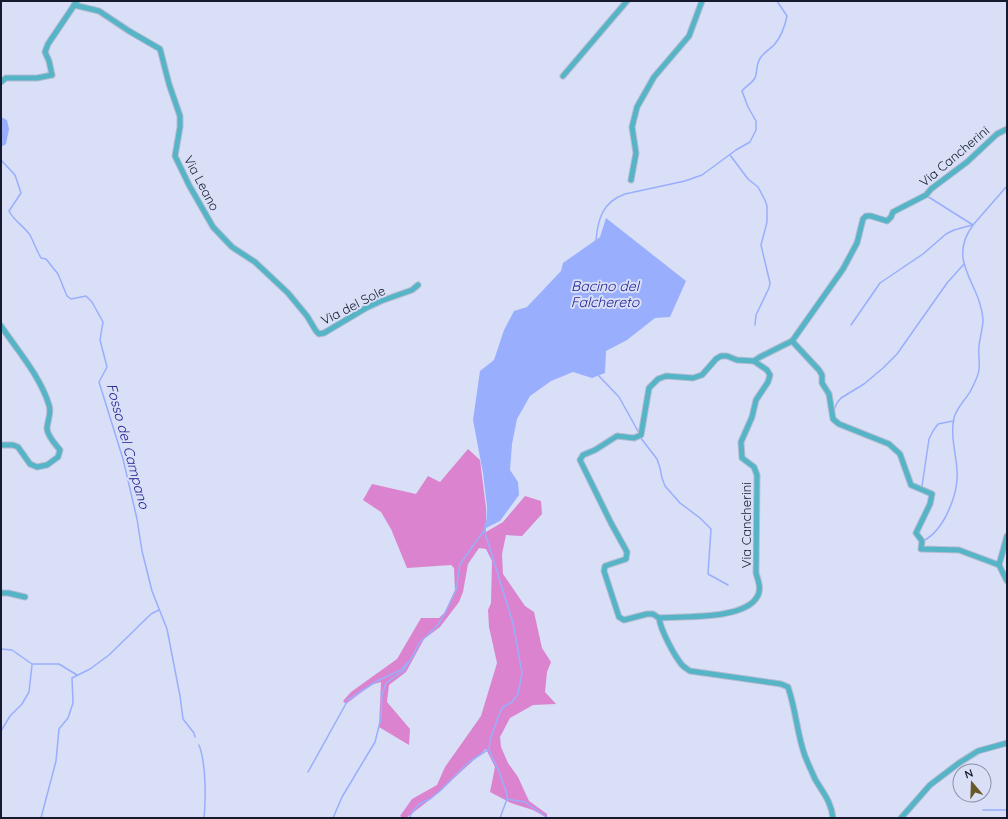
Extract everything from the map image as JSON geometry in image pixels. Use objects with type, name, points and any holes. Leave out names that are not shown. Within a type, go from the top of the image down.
[{"type":"street","points":[[562,76],[627,1]]},
{"type":"street","points":[[631,180],[636,153],[632,127],[637,107],[654,77],[689,36],[702,1]]},
{"type":"street","points":[[1,82],[6,78],[37,78],[52,75],[45,52],[48,44],[75,3]]},
{"type":"street","name":"Via Leano","points":[[75,3],[99,11],[160,49],[169,84],[180,116],[180,127],[175,156],[192,191],[213,228],[232,247],[255,262],[288,293],[307,316],[319,334]]},
{"type":"street","name":"Via Cancherini","points":[[659,618],[714,616],[738,611],[749,606],[758,597],[760,586],[756,573],[757,475],[754,467],[742,458],[741,442],[752,417],[756,400],[768,382],[770,375],[767,370],[754,361],[792,341],[843,269],[858,243],[863,219],[866,216],[887,221],[894,212],[926,195],[931,189],[967,162],[997,134],[1007,129]]},
{"type":"street","name":"Via del Sole","points":[[319,334],[324,333],[380,301],[412,290],[418,285]]},
{"type":"street","points":[[1,326],[36,376],[51,412],[47,429],[48,434],[60,450],[58,457],[47,465],[37,467],[30,464],[18,447],[13,445],[1,446]]},
{"type":"street","points":[[792,341],[822,374],[822,383],[829,394],[833,419],[839,424],[889,444],[900,454],[911,485],[932,494],[930,504],[916,533],[922,540],[921,550],[959,550],[999,565]]},
{"type":"street","points":[[754,361],[737,360],[727,356],[721,356],[716,359],[702,375],[693,378],[666,376],[658,379],[649,388],[641,435],[634,438],[617,436],[595,450],[583,455],[580,460],[600,502],[627,552],[626,559],[615,561],[605,566],[604,571],[619,617],[624,620],[647,614],[653,614],[659,618],[671,646],[683,666],[690,671],[781,684],[788,687],[805,756],[815,779],[828,799],[832,810],[832,818]]},
{"type":"street","points":[[1007,536],[999,565],[1007,581]]},
{"type":"street","points":[[1,593],[25,597]]},
{"type":"street","points":[[901,818],[930,786],[960,763],[978,751],[1007,743]]},
{"type":"shaded area","points":[[468,449],[480,460],[486,508],[486,532],[503,522],[525,496],[541,501],[542,514],[522,536],[506,535],[502,554],[503,574],[525,606],[534,612],[542,648],[551,662],[547,672],[545,692],[556,704],[533,705],[510,718],[500,737],[501,747],[508,763],[518,777],[529,801],[547,814],[547,818],[533,810],[511,803],[490,792],[495,767],[486,749],[432,798],[406,818],[400,816],[412,799],[437,785],[445,767],[481,716],[497,663],[489,627],[488,610],[491,603],[492,561],[486,549],[479,548],[468,564],[463,592],[459,602],[440,627],[424,639],[406,672],[389,685],[387,702],[410,729],[409,745],[379,727],[381,682],[371,685],[346,704],[343,701],[351,692],[397,659],[421,618],[439,618],[445,612],[455,590],[454,568],[451,565],[407,568],[391,529],[381,512],[363,500],[372,484],[416,494],[428,476],[440,482]]},
{"type":"water","points":[[1,117],[7,120],[9,129],[6,144],[1,147]]},
{"type":"water","name":"Bacino del Falchereto","points":[[606,218],[686,281],[670,317],[655,318],[627,340],[606,351],[605,373],[592,378],[573,372],[551,381],[530,396],[517,419],[512,444],[510,470],[518,482],[519,495],[500,521],[486,528],[487,507],[483,473],[473,420],[480,371],[494,360],[504,330],[514,311],[527,307],[561,271],[563,263],[600,237]]},
{"type":"waterway","points":[[596,240],[600,218],[611,201],[625,194],[685,181],[702,175],[736,150],[750,142],[756,130],[756,121],[748,107],[742,91],[755,78],[759,60],[774,45],[781,35],[787,16],[777,1]]},
{"type":"waterway","points":[[730,155],[748,179],[758,187],[767,206],[767,222],[761,245],[770,283],[756,315],[755,325]]},
{"type":"waterway","name":"Fosso del Campano","points":[[1,160],[15,175],[21,193],[9,211],[11,215],[30,235],[41,258],[46,259],[58,274],[67,296],[71,299],[86,296],[92,302],[103,322],[100,340],[107,367],[99,382],[123,459],[152,591],[167,629],[183,719],[194,733],[195,737]]},
{"type":"waterway","points":[[923,541],[931,536],[944,520],[953,499],[957,479],[953,437],[954,418],[957,410],[969,394],[977,378],[979,370],[979,343],[983,319],[981,306],[967,272],[963,250],[966,238],[973,225],[1007,186]]},
{"type":"waterway","points":[[927,196],[973,225]]},
{"type":"waterway","points":[[851,325],[880,283],[923,254],[946,234],[972,225]]},
{"type":"waterway","points":[[834,410],[841,398],[864,384],[897,354],[947,283],[964,264]]},
{"type":"waterway","points":[[598,375],[619,397],[639,433]]},
{"type":"waterway","points":[[922,486],[929,439],[938,424],[953,421]]},
{"type":"waterway","points":[[640,437],[657,459],[665,486],[680,503],[700,518],[711,529],[708,574],[728,585]]},
{"type":"waterway","points":[[487,521],[485,525],[485,533],[513,623],[522,673],[518,694],[512,702],[503,707],[490,740],[489,749],[507,794],[507,799],[500,818]]},
{"type":"waterway","points":[[333,818],[342,797],[375,742],[381,718],[382,695],[386,683],[403,671],[419,643],[437,626],[456,590],[460,564],[485,529]]},
{"type":"waterway","points":[[41,818],[56,761],[59,729],[68,718],[73,703],[72,678],[90,669],[109,655],[151,614],[159,610]]},
{"type":"waterway","points":[[1,649],[12,650],[32,664],[59,664],[77,675]]},
{"type":"waterway","points":[[308,772],[348,700],[377,681],[401,670],[408,662]]},
{"type":"waterway","points":[[1,731],[10,716],[22,704],[29,692],[32,665]]},
{"type":"waterway","name":"Fosso del Campano","points":[[199,745],[203,761],[205,781],[204,818]]},
{"type":"waterway","points":[[409,818],[419,804],[430,799],[469,762],[489,749]]},
{"type":"waterway","points":[[507,799],[525,802],[548,818]]},
{"type":"waterway","points":[[983,810],[1007,810]]}]
